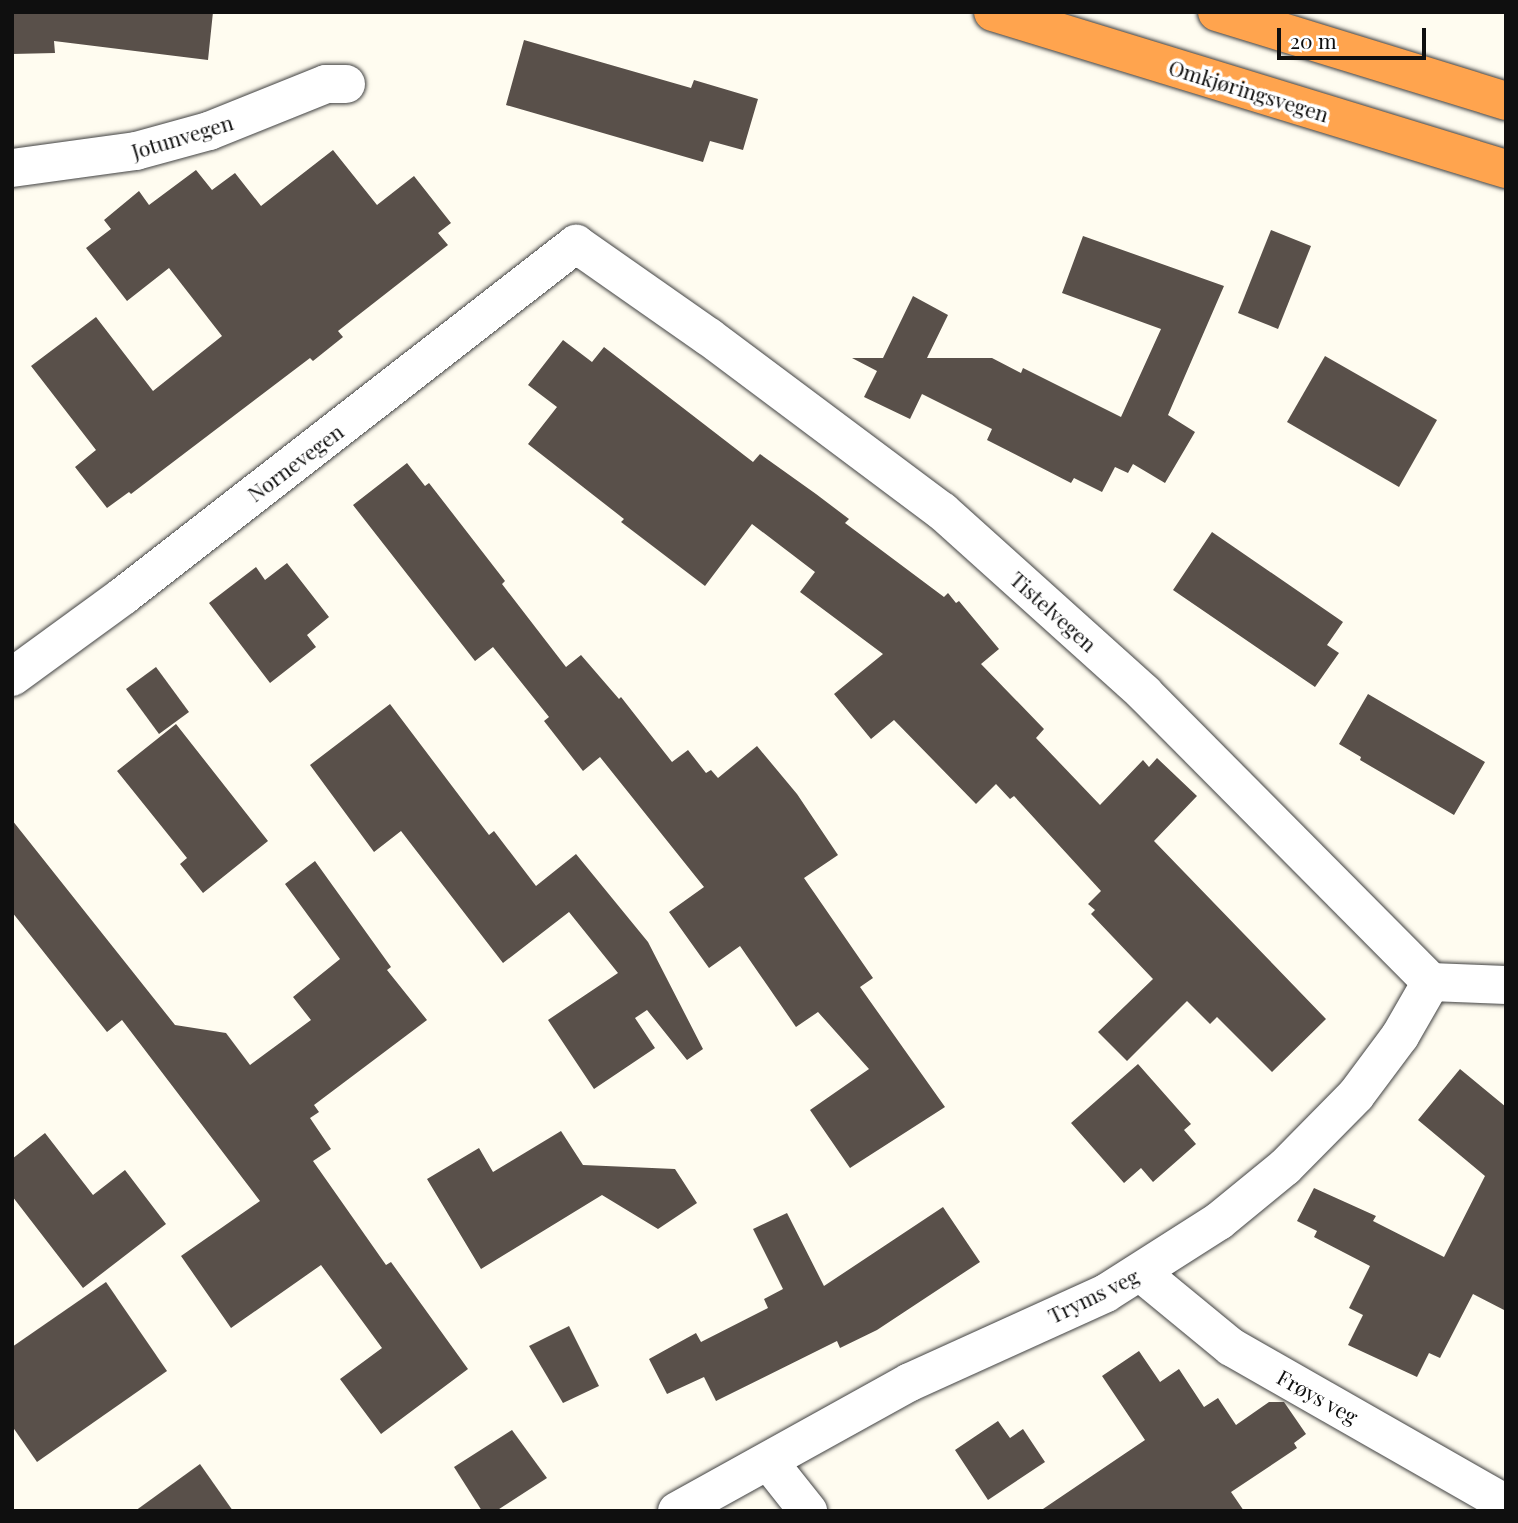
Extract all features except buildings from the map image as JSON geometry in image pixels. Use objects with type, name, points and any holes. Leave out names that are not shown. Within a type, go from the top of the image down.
[{"type":"highway","name":"Omkjøringsvegen","points":[[993,12],[1506,169]]},
{"type":"highway","points":[[1217,12],[1506,101]]},
{"type":"street","name":"Jotunvegen","points":[[12,168],[136,151],[209,131],[326,84],[346,84]]},
{"type":"street","name":"Nornevegen","points":[[12,677],[123,596],[576,244]]},
{"type":"street","name":"Tistelvegen","points":[[576,244],[709,337],[942,511],[1144,693],[1431,982]]},
{"type":"street","points":[[1431,982],[1506,985]]},
{"type":"street","name":"Tryms veg","points":[[677,1511],[910,1382],[1106,1293],[1219,1221],[1286,1167],[1356,1095],[1400,1037],[1431,982]]},
{"type":"street","name":"Frøys veg","points":[[1141,1273],[1231,1347],[1506,1504]]},
{"type":"street","points":[[769,1462],[808,1511]]}]
